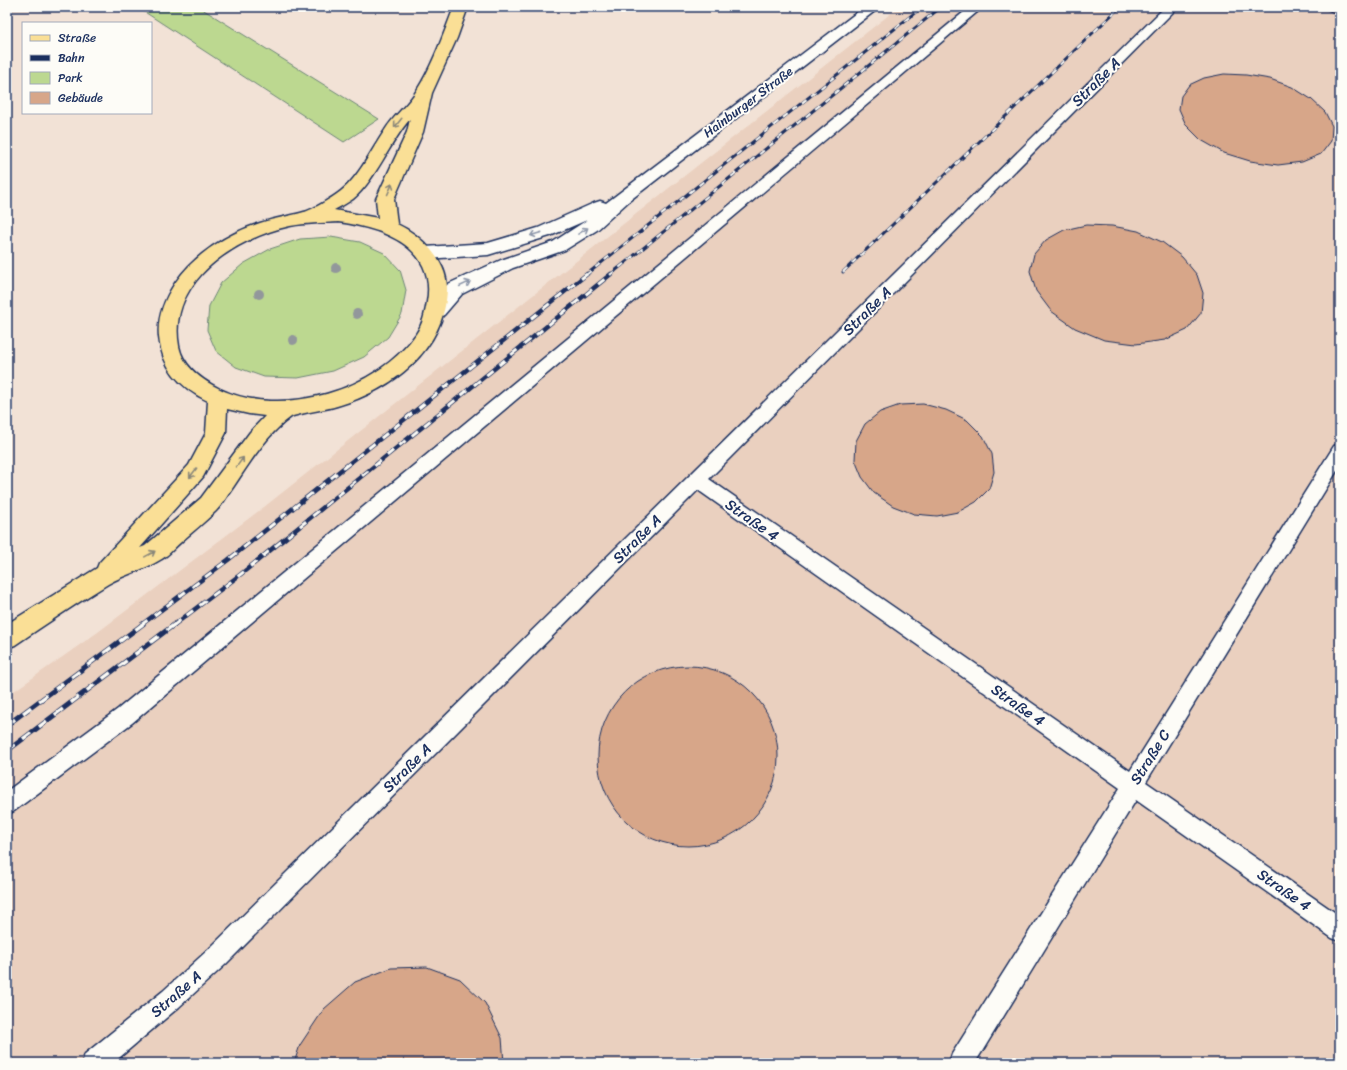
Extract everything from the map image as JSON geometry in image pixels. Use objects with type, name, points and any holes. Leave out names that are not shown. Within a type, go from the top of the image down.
[{"type":"main road","points":[[388,226],[385,199],[416,132],[424,93],[450,38],[461,7]]},
{"type":"main road","points":[[311,217],[347,195],[356,185],[395,126],[424,93]]},
{"type":"main road","points":[[338,216],[358,218],[388,226],[409,238],[425,253],[437,279],[437,310],[429,330],[416,349],[397,367],[374,383],[347,395],[318,404],[288,408],[263,408],[239,404],[218,398],[197,386],[181,371],[171,352],[168,332],[170,312],[179,292],[198,268],[211,256],[233,241],[258,230],[284,222],[311,217],[338,216]]},
{"type":"main road","points":[[102,576],[196,471],[216,432],[218,398]]},
{"type":"main road","points":[[7,637],[102,576],[153,553],[209,504],[257,438],[288,408]]},
{"type":"street","name":"Hainburger Straße","points":[[437,310],[455,289],[507,264],[559,246],[591,226],[623,197],[873,7]]},
{"type":"street","name":"Hainburger Straße","points":[[425,253],[488,248],[544,232],[623,197]]},
{"type":"lane","points":[[7,804],[125,716],[977,7]]},
{"type":"lane","name":"Straße A","points":[[94,1063],[172,999],[218,956],[1172,7]]},
{"type":"lane","name":"Straße C","points":[[961,1063],[1340,450]]},
{"type":"lane","name":"Straße 4","points":[[696,480],[1340,930]]},
{"type":"shaded area","points":[[899,7],[1340,7],[1340,1063],[7,1063],[7,696],[98,632],[264,507]]},
{"type":"green space","points":[[137,7],[199,7],[379,119],[344,142]]},
{"type":"green space","points":[[331,237],[360,242],[384,253],[400,270],[406,290],[402,314],[388,337],[364,357],[333,371],[298,378],[264,377],[236,367],[216,351],[207,330],[209,306],[221,283],[243,264],[270,249],[300,239]]},
{"type":"building","points":[[1322,7],[1340,7],[1340,16],[1323,8]]},
{"type":"building","points":[[1224,74],[1246,75],[1270,79],[1292,87],[1311,99],[1325,112],[1332,126],[1331,141],[1321,154],[1302,162],[1278,165],[1250,161],[1224,153],[1201,140],[1186,125],[1179,109],[1181,96],[1189,85],[1204,78]]},
{"type":"building","points":[[1086,225],[1112,226],[1138,231],[1162,242],[1182,257],[1197,275],[1203,293],[1201,313],[1187,330],[1165,340],[1136,344],[1104,340],[1075,328],[1051,311],[1036,291],[1030,271],[1034,254],[1046,240],[1064,230]]},
{"type":"building","points":[[923,404],[946,410],[967,420],[983,436],[992,454],[994,472],[989,489],[976,502],[958,512],[937,516],[914,514],[893,506],[874,493],[862,477],[855,460],[856,441],[865,424],[880,412],[900,405]]},
{"type":"building","points":[[688,666],[706,668],[722,673],[738,681],[757,699],[763,706],[774,730],[778,756],[776,774],[771,790],[763,806],[745,825],[738,831],[714,842],[688,846],[670,844],[654,839],[638,831],[619,813],[613,806],[602,782],[598,756],[600,738],[605,722],[613,706],[631,687],[638,681],[662,670]]},
{"type":"building","points":[[427,967],[460,979],[485,1003],[502,1038],[504,1063],[294,1063],[300,1045],[324,1009],[355,982],[391,968]]},
{"type":"railway","points":[[586,275],[922,7]]},
{"type":"railway","points":[[610,275],[941,7]]},
{"type":"railway","points":[[843,272],[1120,7]]},
{"type":"railway","points":[[141,625],[228,560],[587,274]]},
{"type":"railway","points":[[174,625],[241,574],[611,274]]},
{"type":"railway","points":[[7,725],[143,624]]},
{"type":"railway","points":[[7,751],[175,624]]}]
